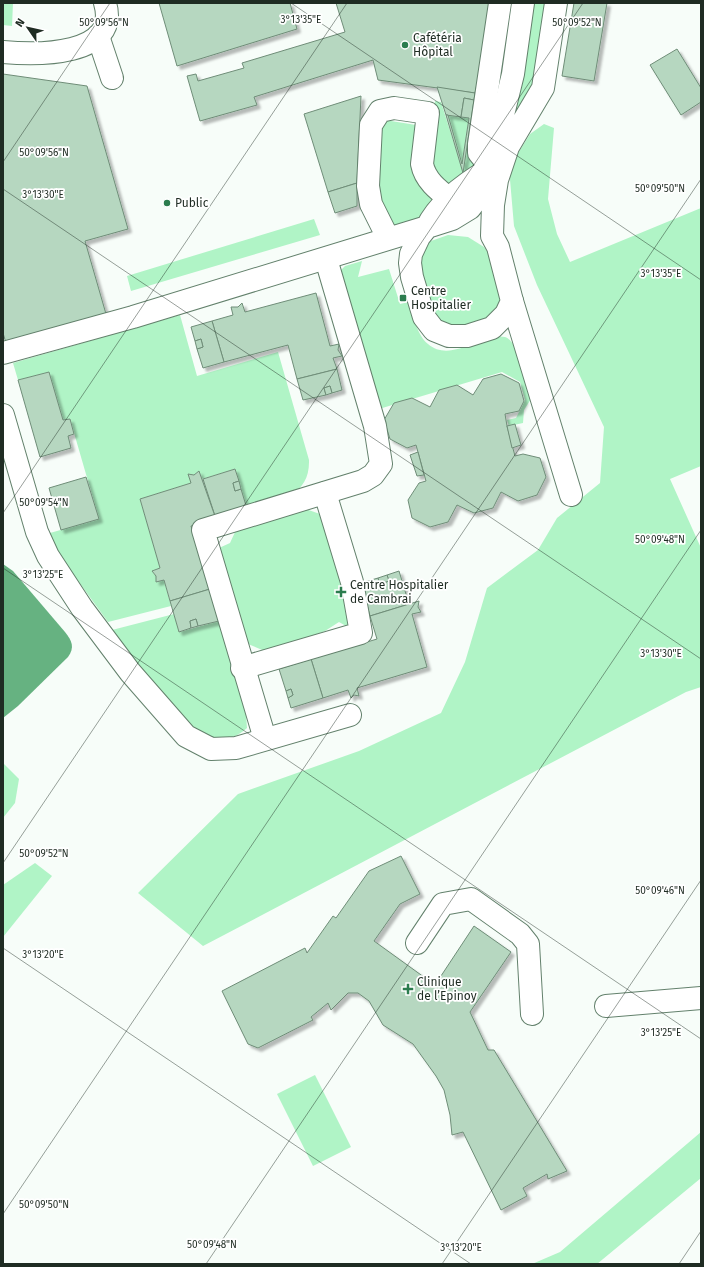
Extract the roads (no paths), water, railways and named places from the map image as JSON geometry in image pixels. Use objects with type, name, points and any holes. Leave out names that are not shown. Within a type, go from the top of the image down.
[{"type":"street","points":[[3,52],[38,53],[70,50],[86,45],[98,36],[106,18],[105,3]]},
{"type":"street","points":[[491,168],[481,156],[479,149],[500,3]]},
{"type":"street","points":[[512,301],[506,314],[492,328],[467,336],[456,337],[442,334],[434,330],[428,323],[421,309],[412,277],[410,263],[411,254],[419,237],[427,227],[451,209],[470,208],[484,186],[491,168],[513,74],[523,3]]},
{"type":"street","points":[[556,3],[543,88],[508,147],[497,180],[493,205],[492,236],[498,247],[512,301],[571,495]]},
{"type":"street","points":[[98,36],[112,78]]},
{"type":"street","points":[[411,254],[388,238],[371,204],[368,186],[371,125],[380,111],[394,108],[428,113],[422,164],[423,171],[451,209],[465,220],[492,236]]},
{"type":"street","points":[[3,353],[133,317],[427,227]]},
{"type":"street","points":[[265,740],[242,668],[203,530],[363,481],[373,475],[381,464],[376,426],[326,259]]},
{"type":"street","points":[[3,415],[37,532],[48,556],[77,601],[130,672],[186,736],[211,749],[224,750],[265,740],[350,715]]},
{"type":"street","points":[[242,668],[361,633],[352,582],[325,493]]},
{"type":"street","points":[[417,943],[443,904],[471,899],[520,934],[528,944],[532,1014]]},
{"type":"street","points":[[606,1006],[701,998]]},
{"type":"place","name":"Cafétéria Hôpital","points":[[405,45]]},
{"type":"place","name":"Public","points":[[167,203]]},
{"type":"place","name":"Centre Hospitalier","points":[[403,298]]},
{"type":"place","name":"Centre Hospitalier de Cambrai","points":[[341,592]]},
{"type":"place","name":"Clinique de l’Epinoy","points":[[408,989]]}]
